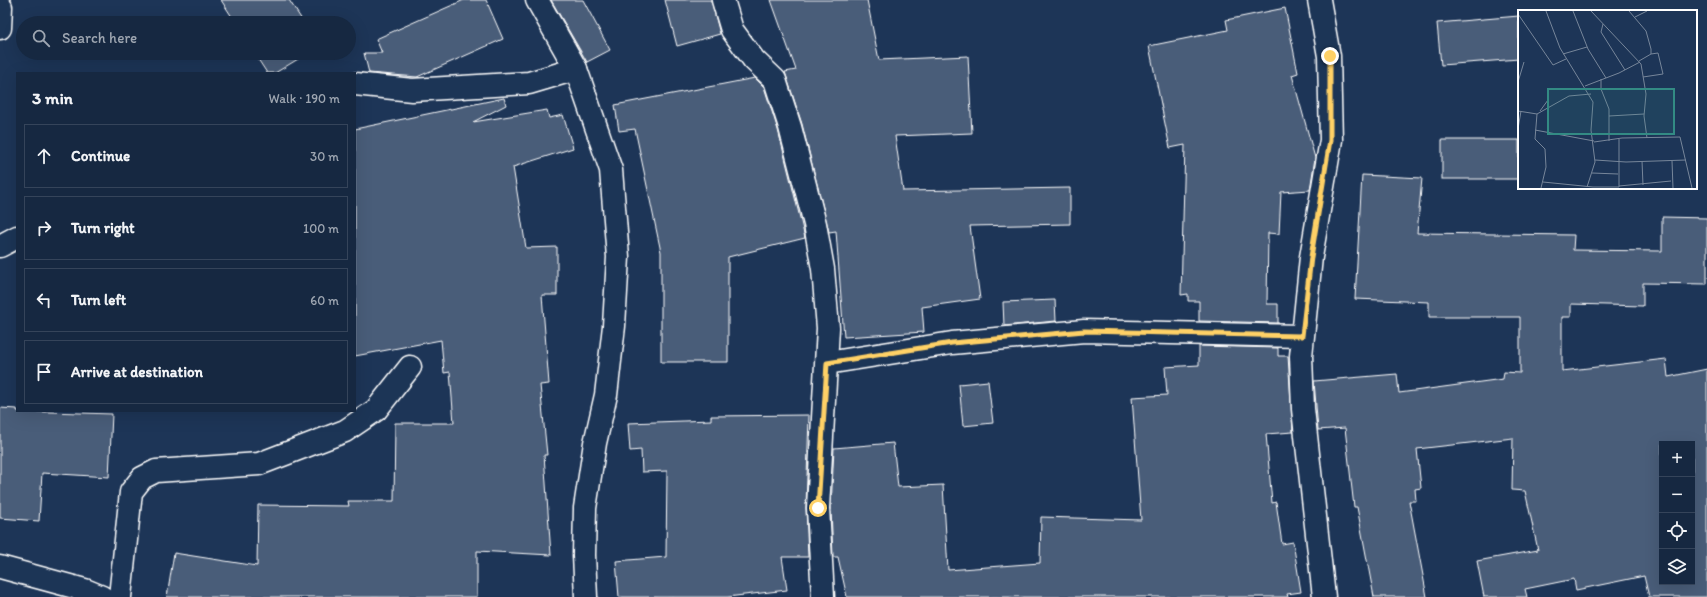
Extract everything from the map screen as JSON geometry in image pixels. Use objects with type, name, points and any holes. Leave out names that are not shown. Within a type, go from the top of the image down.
[{"type":"street","points":[[537,0],[576,69],[611,170],[618,257],[614,326],[606,395],[595,443],[585,508],[584,555],[586,597]]},
{"type":"street","points":[[723,0],[732,30],[754,60],[775,80],[790,127],[816,224],[824,269],[828,328],[818,508],[823,597]]},
{"type":"street","points":[[1319,0],[1330,56],[1330,140],[1311,257],[1301,356],[1303,409],[1324,597]]},
{"type":"street","points":[[0,28],[1,7]]},
{"type":"street","points":[[356,84],[412,90],[529,83],[576,69]]},
{"type":"street","points":[[0,246],[16,238]]},
{"type":"street","points":[[827,363],[952,343],[1084,331],[1302,336]]},
{"type":"street","points":[[120,597],[130,492],[142,478],[156,471],[259,464],[345,431],[376,410],[410,367]]},
{"type":"street","points":[[0,567],[85,590],[102,597]]},
{"type":"building","points":[[221,0],[289,0],[299,16],[231,16]]},
{"type":"building","points":[[464,0],[486,0],[503,39],[417,77],[369,73],[364,53],[382,53],[376,39]]},
{"type":"building","points":[[551,0],[583,0],[610,50],[587,62]]},
{"type":"building","points":[[665,0],[711,0],[720,34],[677,46]]},
{"type":"building","points":[[771,0],[867,0],[879,60],[968,56],[972,133],[895,136],[903,191],[1070,188],[1070,224],[970,226],[980,299],[922,307],[924,332],[844,337],[836,231],[829,232],[802,124],[785,72],[796,70]]},
{"type":"building","points":[[1285,8],[1298,73],[1292,75],[1315,158],[1310,190],[1281,192],[1279,234],[1268,233],[1267,304],[1278,304],[1278,323],[1199,321],[1199,301],[1188,301],[1188,294],[1181,295],[1185,145],[1170,148],[1149,46],[1228,30],[1226,20]]},
{"type":"building","points":[[1518,16],[1518,59],[1441,65],[1437,23]]},
{"type":"building","points":[[259,60],[296,60],[277,72],[266,72]]},
{"type":"building","points":[[755,78],[764,87],[778,130],[805,238],[728,257],[728,362],[661,362],[661,252],[635,129],[619,131],[615,105]]},
{"type":"building","points":[[504,98],[506,105],[473,122],[547,110],[549,118],[563,115],[573,148],[513,167],[526,248],[557,247],[557,295],[542,295],[549,384],[540,385],[547,455],[544,455],[551,555],[477,551],[477,597],[167,597],[174,553],[257,566],[258,505],[349,506],[348,501],[394,501],[395,423],[454,423],[450,372],[444,373],[441,340],[356,356],[356,129]]},
{"type":"building","points":[[1442,140],[1518,140],[1518,179],[1442,179]]},
{"type":"building","points":[[1362,175],[1422,178],[1417,233],[1574,235],[1573,250],[1662,251],[1662,217],[1707,218],[1707,284],[1643,283],[1643,306],[1571,304],[1571,317],[1562,317],[1562,371],[1666,359],[1668,377],[1707,369],[1707,597],[1649,597],[1644,576],[1576,590],[1574,579],[1525,589],[1527,597],[1484,597],[1477,561],[1538,550],[1525,491],[1512,490],[1513,438],[1417,449],[1421,488],[1415,489],[1416,501],[1409,501],[1427,597],[1374,597],[1357,507],[1354,507],[1345,428],[1318,430],[1314,381],[1397,374],[1399,393],[1503,379],[1504,372],[1520,373],[1520,317],[1429,317],[1429,302],[1355,299]]},
{"type":"building","points":[[1055,300],[1056,321],[1004,326],[1003,302]]},
{"type":"building","points":[[1199,346],[1278,348],[1278,356],[1288,356],[1293,432],[1266,434],[1272,503],[1276,502],[1282,544],[1293,542],[1301,592],[1287,594],[1288,597],[847,597],[838,557],[833,557],[831,508],[834,448],[893,443],[898,487],[943,485],[948,570],[1040,563],[1041,517],[1141,520],[1132,397],[1167,395],[1165,367],[1199,365]]},
{"type":"building","points":[[988,381],[993,423],[963,426],[959,384]]},
{"type":"building","points":[[0,408],[16,409],[16,412],[112,414],[109,477],[42,473],[39,521],[0,518]]},
{"type":"building","points":[[809,415],[806,507],[808,557],[782,557],[787,590],[727,597],[619,597],[616,561],[666,557],[667,471],[642,472],[641,450],[630,451],[628,423],[711,420],[711,416]]},
{"type":"route","points":[[818,508],[827,363],[952,343],[1084,331],[1302,336],[1311,257],[1330,140],[1330,56]]}]
